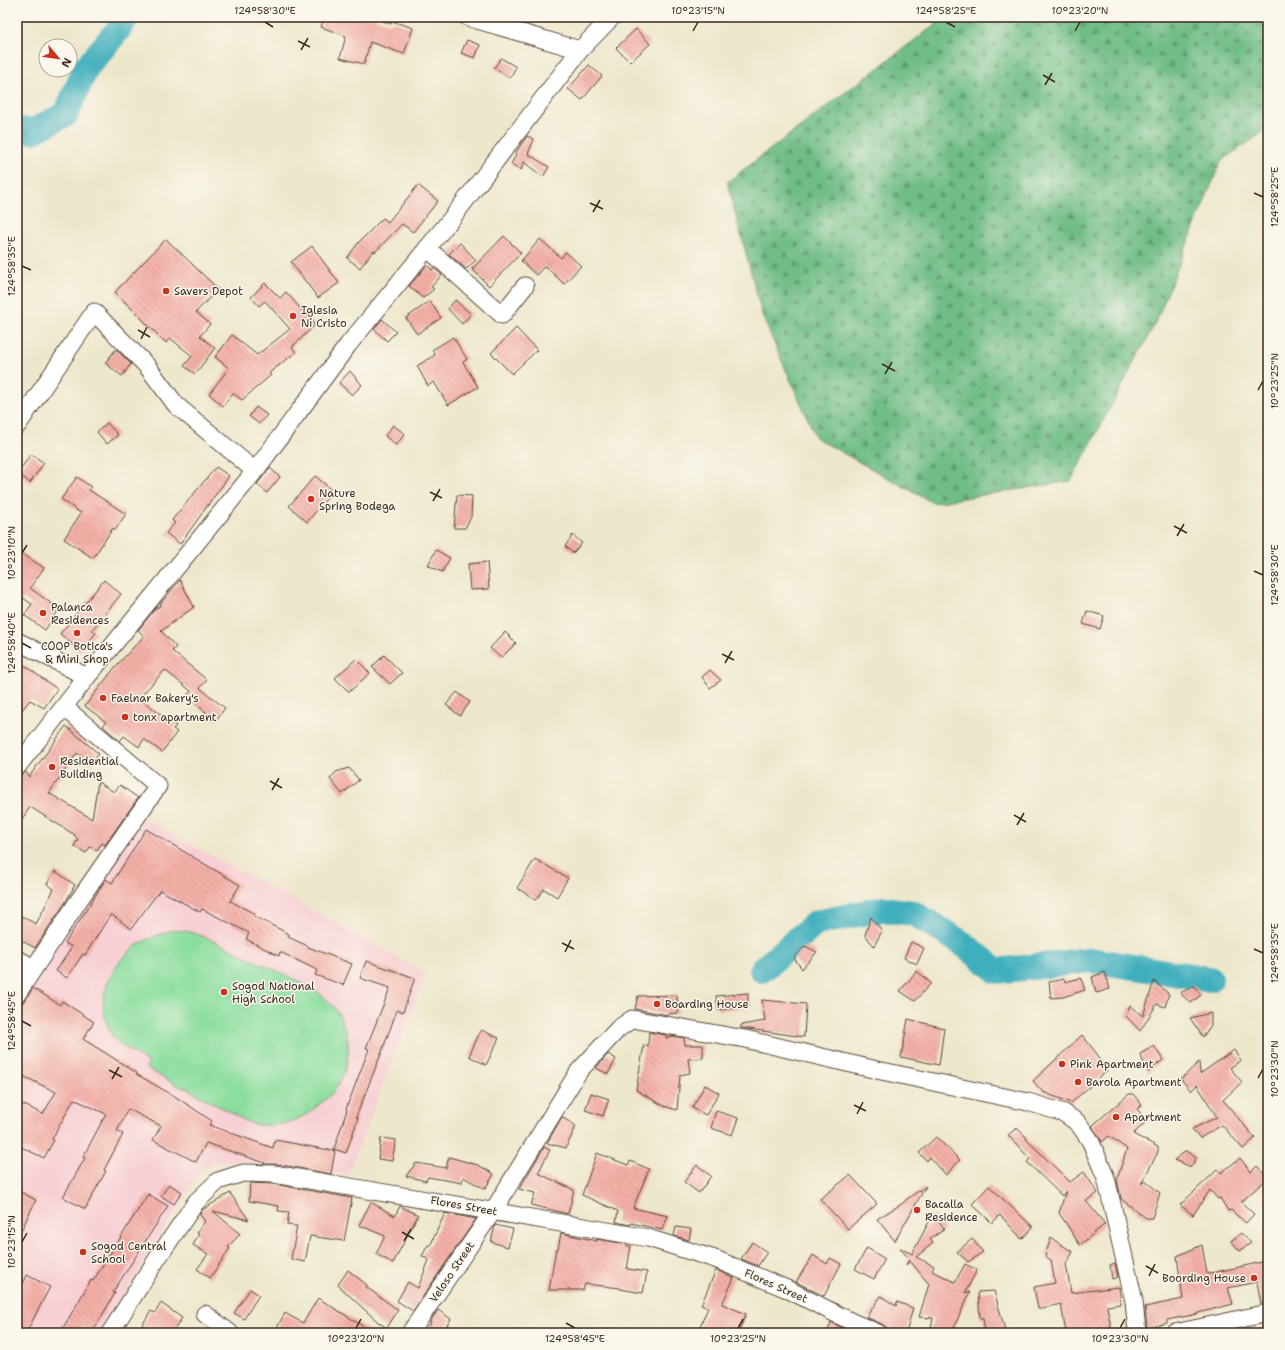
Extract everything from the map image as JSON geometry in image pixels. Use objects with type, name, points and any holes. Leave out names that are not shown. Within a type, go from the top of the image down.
[{"type":"street","points":[[467,17],[580,50]]},
{"type":"street","points":[[17,767],[87,677],[255,472],[348,345],[457,212],[580,50],[612,17]]},
{"type":"street","points":[[427,248],[502,315],[525,286]]},
{"type":"street","points":[[17,426],[94,312],[147,366],[176,405],[255,472]]},
{"type":"street","points":[[17,641],[87,677]]},
{"type":"street","points":[[17,994],[158,786],[64,707]]},
{"type":"street","points":[[17,959],[34,968]]},
{"type":"street","name":"Veloso Street","points":[[410,1333],[493,1211],[579,1071],[618,1029],[632,1019],[745,1039],[877,1070],[1028,1102],[1064,1113],[1078,1123],[1090,1140],[1106,1178],[1134,1301],[1137,1333]]},
{"type":"street","name":"Flores Street","points":[[110,1333],[157,1259],[196,1202],[218,1181],[243,1173],[274,1174],[648,1238],[715,1259],[787,1289],[852,1322],[878,1333]]},
{"type":"street","points":[[1175,1333],[1268,1312]]},
{"type":"street","points":[[205,1314],[230,1333]]},
{"type":"shaded area","name":"Sogod National High School","points":[[143,818],[426,973],[348,1175],[264,1165],[216,1162],[200,1171],[100,1333],[17,1333],[17,1010],[40,972]]},
{"type":"green space","points":[[945,17],[1268,17],[1268,129],[1221,161],[1155,324],[1071,481],[933,503],[816,438],[763,318],[727,182]]},
{"type":"green space","points":[[170,931],[185,931],[212,940],[306,985],[324,997],[331,1004],[344,1024],[347,1035],[348,1058],[341,1081],[330,1096],[307,1114],[284,1124],[267,1126],[254,1124],[243,1120],[185,1087],[184,1089],[146,1068],[149,1063],[114,1038],[107,1025],[104,1013],[104,1000],[110,976],[117,965],[136,946],[153,937]]},
{"type":"building","points":[[325,17],[372,17],[391,24],[392,21],[413,28],[404,54],[370,42],[364,64],[340,58],[346,36],[321,27]]},
{"type":"building","points":[[636,29],[650,44],[630,62],[616,48]]},
{"type":"building","points":[[467,40],[480,45],[475,58],[461,53]]},
{"type":"building","points":[[501,58],[516,67],[510,78],[494,68]]},
{"type":"building","points":[[589,65],[602,76],[582,100],[568,89]]},
{"type":"building","points":[[527,136],[534,139],[528,154],[549,167],[543,177],[524,162],[521,170],[511,164],[516,155],[515,154]]},
{"type":"building","points":[[418,185],[438,201],[413,232],[402,224],[375,252],[373,251],[360,268],[347,258],[359,242],[383,218],[388,222]]},
{"type":"building","points":[[504,236],[521,253],[489,286],[472,269]]},
{"type":"building","name":"Savers Depot","points":[[166,239],[218,289],[196,312],[210,324],[200,336],[215,348],[195,374],[184,366],[192,356],[170,338],[166,343],[115,292]]},
{"type":"building","points":[[540,239],[561,258],[566,252],[581,266],[564,284],[545,266],[536,275],[521,261]]},
{"type":"building","points":[[460,243],[476,260],[466,269],[449,254]]},
{"type":"building","points":[[312,246],[339,283],[318,298],[291,262]]},
{"type":"building","points":[[427,265],[432,270],[434,268],[442,275],[431,287],[434,289],[423,298],[409,286]]},
{"type":"building","points":[[265,283],[280,298],[286,292],[315,325],[292,347],[296,352],[269,373],[271,375],[242,400],[233,393],[223,406],[209,394],[229,368],[215,357],[232,335],[257,355],[290,329],[265,301],[259,306],[251,297]]},
{"type":"building","points":[[455,300],[471,314],[462,324],[448,309]]},
{"type":"building","points":[[430,301],[441,318],[417,334],[406,318]]},
{"type":"building","points":[[382,319],[396,332],[387,341],[374,329]]},
{"type":"building","points":[[516,328],[537,350],[512,374],[491,353]]},
{"type":"building","points":[[453,337],[467,359],[463,362],[478,387],[448,405],[434,382],[428,386],[417,366],[435,355],[432,350]]},
{"type":"building","points":[[116,349],[131,364],[122,376],[105,363]]},
{"type":"building","points":[[350,371],[362,385],[352,395],[339,383]]},
{"type":"building","points":[[256,407],[267,415],[259,424],[249,416]]},
{"type":"building","points":[[107,423],[118,435],[107,444],[97,432]]},
{"type":"building","points":[[393,425],[405,434],[396,445],[385,436]]},
{"type":"building","points":[[31,454],[44,463],[30,483],[18,473]]},
{"type":"building","points":[[216,467],[229,476],[180,544],[166,533],[175,523],[172,520]]},
{"type":"building","points":[[270,468],[280,477],[267,493],[257,484]]},
{"type":"building","name":"Nature Spring Bodega","points":[[315,476],[333,491],[307,522],[289,506]]},
{"type":"building","points":[[77,477],[91,487],[89,490],[126,514],[115,530],[113,528],[93,558],[64,539],[81,513],[61,499]]},
{"type":"building","points":[[457,495],[472,496],[471,517],[465,528],[454,528]]},
{"type":"building","points":[[573,535],[582,543],[573,553],[565,546]]},
{"type":"building","points":[[436,550],[450,558],[442,572],[428,565]]},
{"type":"building","points":[[23,554],[44,568],[30,588],[59,609],[45,630],[24,615],[32,604],[23,598],[17,607],[17,562]]},
{"type":"building","points":[[487,562],[489,589],[470,590],[468,564]]},
{"type":"building","points":[[104,580],[121,594],[92,630],[96,633],[80,651],[60,634]]},
{"type":"building","points":[[180,580],[194,607],[161,631],[176,647],[172,651],[207,680],[200,688],[225,708],[216,720],[186,697],[191,691],[165,670],[139,698],[176,726],[173,729],[177,732],[162,752],[144,739],[139,747],[124,736],[120,741],[103,726],[106,722],[85,706],[116,666],[144,636],[138,630],[154,610],[161,605],[160,604]]},
{"type":"building","points":[[1087,611],[1104,616],[1100,629],[1083,624]]},
{"type":"building","points":[[505,632],[516,643],[501,658],[490,648]]},
{"type":"building","points":[[384,655],[402,673],[390,684],[372,667]]},
{"type":"building","points":[[356,659],[370,673],[349,692],[335,678]]},
{"type":"building","points":[[17,660],[57,689],[44,708],[30,700],[17,716]]},
{"type":"building","points":[[710,670],[721,680],[710,688],[702,677]]},
{"type":"building","points":[[457,692],[470,702],[460,716],[446,705]]},
{"type":"building","points":[[66,726],[99,754],[90,764],[77,753],[49,793],[92,819],[98,782],[114,792],[120,785],[138,798],[105,845],[102,843],[97,850],[90,847],[86,853],[74,846],[78,839],[75,835],[30,807],[17,827],[17,778],[26,772],[29,777]]},
{"type":"building","points":[[349,768],[359,780],[342,794],[330,779],[336,772]]},
{"type":"building","points":[[146,829],[240,885],[230,901],[255,914],[254,916],[289,934],[288,937],[308,947],[352,964],[343,985],[315,975],[317,970],[280,952],[279,956],[246,939],[249,933],[202,909],[200,912],[160,890],[131,929],[111,914],[85,955],[83,954],[67,978],[56,971],[72,947],[65,943],[106,879],[112,883]]},
{"type":"building","points":[[535,859],[568,878],[557,897],[544,889],[536,900],[517,888]]},
{"type":"building","points":[[55,871],[75,885],[65,903],[35,948],[17,938],[17,914],[36,924],[54,889],[47,884]]},
{"type":"building","points":[[871,917],[882,931],[874,946],[865,935]]},
{"type":"building","points":[[911,942],[924,948],[917,964],[904,958]]},
{"type":"building","points":[[805,946],[817,952],[802,969],[794,958]]},
{"type":"building","points":[[366,961],[415,978],[403,1012],[397,1010],[356,1117],[358,1118],[346,1153],[334,1149],[347,1110],[346,1109],[369,1049],[366,1048],[390,988],[360,978]]},
{"type":"building","points":[[917,971],[931,983],[915,1001],[900,991]]},
{"type":"building","points":[[1105,972],[1110,989],[1096,993],[1092,977]]},
{"type":"building","points":[[1081,978],[1085,990],[1063,997],[1051,998],[1049,982],[1064,979],[1065,982]]},
{"type":"building","points":[[1154,981],[1169,994],[1165,1007],[1157,1004],[1140,1031],[1126,1016],[1130,1006],[1143,1016]]},
{"type":"building","points":[[1194,986],[1201,995],[1191,1003],[1180,993]]},
{"type":"building","points":[[33,988],[60,1005],[62,1001],[94,1022],[83,1039],[212,1121],[209,1125],[273,1148],[275,1140],[335,1151],[331,1174],[276,1164],[264,1164],[265,1163],[206,1143],[196,1162],[153,1140],[161,1126],[128,1109],[117,1131],[123,1134],[104,1170],[106,1171],[85,1209],[63,1197],[85,1158],[83,1157],[106,1114],[74,1099],[52,1139],[54,1140],[44,1158],[17,1145],[17,1110],[20,1103],[43,1114],[56,1092],[17,1073],[17,1004],[22,1003],[25,1000]]},
{"type":"building","points":[[748,993],[748,1007],[718,1010],[716,996]]},
{"type":"building","name":"Boarding House","points":[[677,995],[678,1013],[668,1015],[635,1009],[638,996]]},
{"type":"building","points":[[762,1000],[806,1004],[804,1037],[741,1028],[741,1025],[765,1021]]},
{"type":"building","points":[[1211,1013],[1211,1025],[1203,1037],[1190,1018]]},
{"type":"building","points":[[908,1019],[944,1028],[939,1065],[901,1057]]},
{"type":"building","points":[[481,1030],[499,1038],[486,1065],[469,1056]]},
{"type":"building","points":[[649,1032],[666,1035],[666,1038],[673,1036],[684,1038],[685,1045],[703,1045],[703,1058],[688,1059],[690,1073],[680,1075],[677,1110],[664,1106],[636,1090],[644,1045],[648,1046]]},
{"type":"building","points":[[1082,1035],[1097,1054],[1107,1071],[1071,1103],[1043,1092],[1033,1081]]},
{"type":"building","points":[[1154,1046],[1163,1060],[1148,1072],[1140,1054]]},
{"type":"building","points":[[1234,1050],[1241,1060],[1230,1068],[1242,1082],[1223,1100],[1255,1138],[1243,1149],[1222,1125],[1200,1138],[1192,1129],[1217,1117],[1197,1085],[1191,1091],[1181,1079],[1199,1062],[1200,1074]]},
{"type":"building","points":[[608,1054],[616,1059],[608,1074],[596,1068]]},
{"type":"building","points":[[705,1085],[719,1093],[706,1115],[692,1108]]},
{"type":"building","points":[[591,1093],[609,1099],[603,1116],[585,1110]]},
{"type":"building","points":[[1129,1094],[1133,1094],[1142,1105],[1137,1109],[1147,1121],[1133,1134],[1158,1147],[1158,1152],[1141,1184],[1145,1181],[1160,1193],[1152,1218],[1146,1218],[1121,1199],[1117,1179],[1127,1149],[1109,1136],[1102,1142],[1092,1126]]},
{"type":"building","points":[[716,1111],[738,1118],[732,1135],[711,1128]]},
{"type":"building","points":[[562,1117],[576,1126],[566,1148],[547,1143]]},
{"type":"building","points":[[1017,1128],[1027,1138],[1026,1139],[1070,1182],[1084,1172],[1098,1193],[1086,1201],[1105,1224],[1080,1245],[1059,1213],[1066,1191],[1062,1196],[1027,1162],[1030,1159],[1008,1135]]},
{"type":"building","points":[[936,1137],[960,1160],[946,1175],[930,1157],[927,1161],[919,1153]]},
{"type":"building","points":[[381,1138],[396,1140],[392,1161],[378,1159]]},
{"type":"building","points":[[544,1147],[550,1150],[538,1173],[574,1190],[568,1214],[531,1205],[535,1193],[519,1189]]},
{"type":"building","points":[[1186,1151],[1196,1158],[1191,1167],[1174,1160]]},
{"type":"building","points":[[597,1153],[628,1165],[630,1161],[649,1169],[633,1208],[668,1216],[662,1230],[631,1223],[630,1225],[616,1222],[618,1211],[582,1195]]},
{"type":"building","points":[[449,1157],[478,1165],[494,1174],[485,1189],[463,1177],[462,1183],[428,1177],[426,1181],[406,1176],[416,1163],[446,1168]]},
{"type":"building","points":[[1240,1158],[1251,1172],[1257,1166],[1268,1178],[1241,1202],[1254,1214],[1246,1223],[1231,1210],[1228,1211],[1220,1198],[1218,1199],[1210,1190],[1193,1215],[1180,1205],[1218,1169],[1221,1173]]},
{"type":"building","points":[[697,1165],[711,1176],[699,1193],[684,1182]]},
{"type":"building","points":[[850,1175],[877,1204],[848,1229],[820,1199]]},
{"type":"building","points":[[250,1183],[273,1184],[352,1198],[344,1241],[310,1236],[305,1262],[291,1259],[297,1226],[287,1225],[289,1212],[278,1211],[279,1206],[249,1201]]},
{"type":"building","points":[[169,1184],[182,1192],[174,1204],[161,1196]]},
{"type":"building","points":[[926,1186],[895,1241],[877,1219],[903,1203]]},
{"type":"building","points":[[989,1186],[1033,1227],[1022,1239],[1000,1215],[992,1223],[972,1204]]},
{"type":"building","points":[[17,1190],[36,1200],[17,1239]]},
{"type":"building","points":[[230,1193],[249,1220],[213,1211],[240,1234],[228,1247],[230,1248],[210,1278],[197,1269],[208,1254],[193,1245],[199,1234],[197,1233],[205,1221],[200,1215],[202,1210]]},
{"type":"building","points":[[148,1194],[168,1206],[113,1292],[115,1293],[92,1333],[60,1333],[91,1280],[93,1281]]},
{"type":"building","points":[[371,1202],[395,1216],[400,1206],[418,1215],[393,1263],[376,1254],[385,1236],[359,1225]]},
{"type":"building","points":[[445,1213],[476,1219],[413,1311],[397,1301],[408,1282],[418,1288],[429,1260],[422,1256],[428,1245],[430,1246]]},
{"type":"building","points":[[933,1214],[945,1229],[930,1239],[933,1243],[916,1257],[934,1266],[932,1271],[955,1282],[965,1264],[977,1270],[965,1293],[970,1292],[955,1325],[953,1333],[930,1333],[933,1318],[919,1317],[929,1284],[910,1261],[906,1265],[909,1259],[900,1248],[912,1254]]},
{"type":"building","points":[[495,1225],[513,1229],[508,1247],[491,1242]]},
{"type":"building","points":[[676,1227],[691,1229],[689,1240],[674,1236]]},
{"type":"building","points":[[561,1233],[597,1241],[597,1239],[631,1246],[627,1269],[647,1272],[643,1293],[620,1288],[585,1284],[583,1290],[549,1290],[556,1249],[558,1249]]},
{"type":"building","points":[[1241,1233],[1251,1243],[1240,1251],[1231,1241]]},
{"type":"building","points":[[1051,1238],[1073,1252],[1066,1264],[1071,1293],[1119,1287],[1121,1304],[1107,1306],[1112,1333],[1066,1333],[1061,1304],[1038,1309],[1034,1287],[1055,1283],[1051,1260],[1045,1256]]},
{"type":"building","points":[[972,1239],[983,1252],[968,1262],[957,1252]]},
{"type":"building","points":[[752,1242],[767,1252],[758,1266],[741,1259]]},
{"type":"building","points":[[1202,1245],[1207,1274],[1262,1262],[1264,1274],[1268,1274],[1268,1303],[1261,1304],[1257,1282],[1228,1288],[1233,1304],[1198,1314],[1167,1320],[1167,1323],[1147,1328],[1145,1307],[1183,1299],[1177,1256]]},
{"type":"building","points":[[867,1248],[885,1259],[874,1279],[855,1269]]},
{"type":"building","points":[[813,1255],[827,1264],[830,1258],[841,1264],[824,1296],[796,1282]]},
{"type":"building","points":[[1115,1263],[1118,1277],[1112,1279],[1110,1265]]},
{"type":"building","points":[[348,1270],[367,1285],[366,1287],[398,1310],[387,1328],[378,1322],[338,1285]]},
{"type":"building","points":[[716,1270],[734,1278],[722,1304],[746,1314],[738,1333],[697,1333],[708,1308],[701,1305]]},
{"type":"building","points":[[27,1275],[50,1287],[26,1333],[17,1333],[17,1297]]},
{"type":"building","points":[[250,1289],[259,1295],[244,1319],[234,1313]]},
{"type":"building","points":[[994,1291],[1006,1333],[985,1333],[983,1318],[980,1318],[978,1292]]},
{"type":"building","points":[[881,1296],[896,1306],[897,1302],[913,1308],[906,1333],[888,1332],[886,1327],[882,1324],[866,1317]]},
{"type":"building","points":[[318,1298],[374,1333],[274,1333],[285,1313],[303,1323]]},
{"type":"building","points":[[161,1303],[182,1318],[172,1333],[154,1333],[142,1325],[151,1311],[155,1313]]},
{"type":"building","points":[[438,1310],[451,1319],[442,1333],[439,1333],[429,1326]]},
{"type":"building","points":[[831,1322],[845,1330],[844,1333],[827,1333]]},
{"type":"waterway","points":[[17,130],[33,131],[66,114],[86,68],[117,31],[126,17]]},
{"type":"waterway","points":[[762,970],[816,923],[883,909],[913,913],[962,943],[997,971],[1090,960],[1210,979]]},
{"type":"place","name":"Savers Depot","points":[[166,291]]},
{"type":"place","name":"Iglesia Ni Cristo","points":[[293,316]]},
{"type":"place","name":"Nature Spring Bodega","points":[[311,499]]},
{"type":"place","name":"Palanca Residences","points":[[43,613]]},
{"type":"place","name":"COOP Botica's & Mini Shop","points":[[77,633]]},
{"type":"place","name":"Faelnar Bakery's","points":[[103,698]]},
{"type":"place","name":"tonx apartment","points":[[125,717]]},
{"type":"place","name":"Residential Building","points":[[52,767]]},
{"type":"place","name":"Sogod National High School","points":[[224,992]]},
{"type":"place","name":"Boarding House","points":[[657,1004]]},
{"type":"place","name":"Pink Apartment","points":[[1062,1064]]},
{"type":"place","name":"Barola Apartment","points":[[1078,1082]]},
{"type":"place","name":"Apartment","points":[[1116,1117]]},
{"type":"place","name":"Bacalla Residence","points":[[917,1210]]},
{"type":"place","name":"Sogod Central School","points":[[83,1252]]},
{"type":"place","name":"Boording House","points":[[1254,1278]]}]
